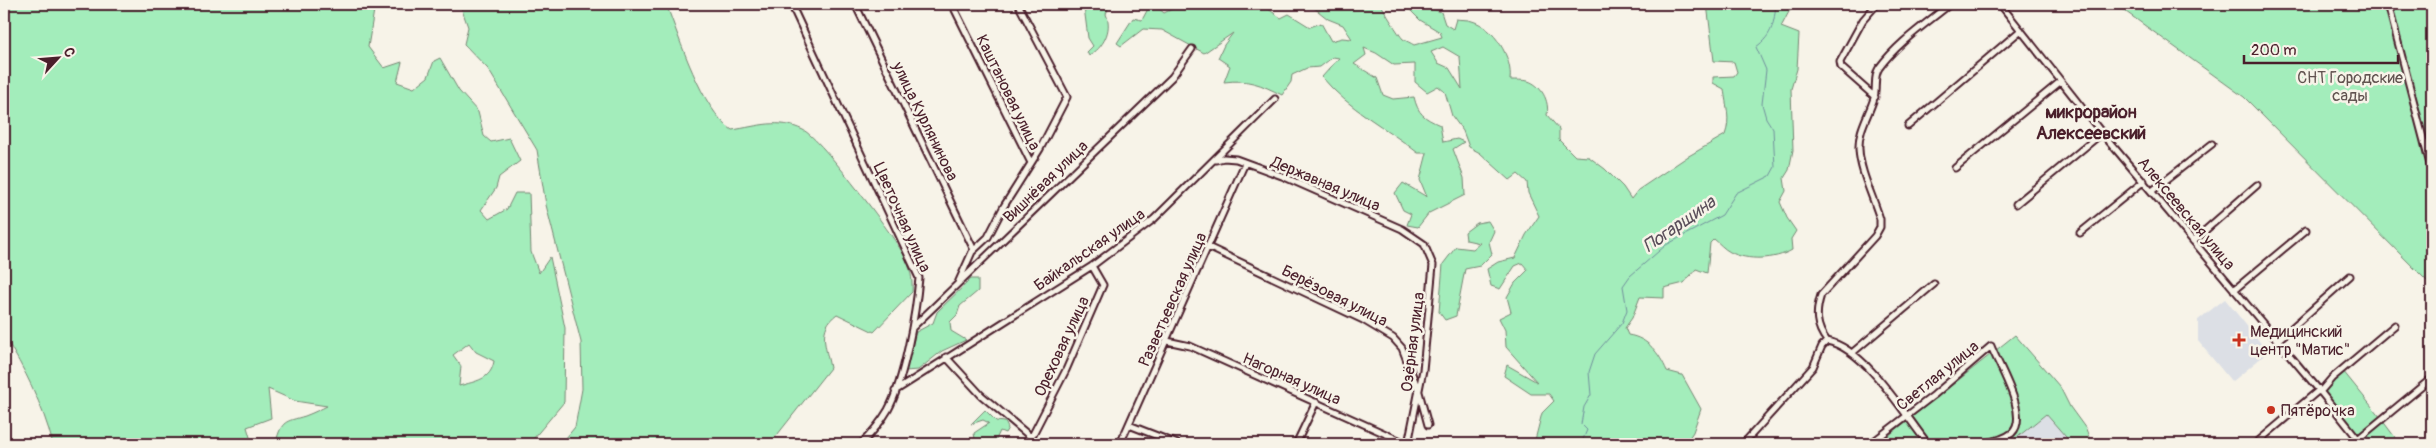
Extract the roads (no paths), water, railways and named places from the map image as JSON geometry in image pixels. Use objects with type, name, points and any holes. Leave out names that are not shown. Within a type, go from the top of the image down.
[{"type":"street","name":"Цветочная улица","points":[[791,4],[919,278],[916,312],[895,391],[888,410],[861,444]]},
{"type":"street","name":"улица Курлянинова","points":[[855,4],[974,250]]},
{"type":"street","name":"Каштановая улица","points":[[952,4],[1031,164]]},
{"type":"street","points":[[957,285],[964,266],[974,250],[988,237],[1004,206],[1031,164],[1067,97],[1018,4]]},
{"type":"street","points":[[1874,97],[1841,67],[1840,62],[1863,20],[1877,4]]},
{"type":"street","points":[[1827,342],[1817,323],[1818,305],[1821,295],[1875,236],[1880,227],[1880,219],[1862,165],[1859,148],[1863,123],[1874,97],[1874,82],[1879,69],[1900,47],[1950,4]]},
{"type":"street","name":"Алексеевская улица","points":[[2000,4],[2102,133],[2362,444]]},
{"type":"street","points":[[2388,4],[2432,172]]},
{"type":"street","points":[[1908,126],[2021,30]]},
{"type":"street","name":"Вишнёвая улица","points":[[912,328],[1172,77],[1192,49]]},
{"type":"street","points":[[1955,168],[2060,81]]},
{"type":"street","name":"Байкальская улица","points":[[895,391],[1092,266],[1154,219],[1276,98]]},
{"type":"street","points":[[2016,204],[2102,133]]},
{"type":"street","points":[[2152,191],[2212,144]]},
{"type":"street","name":"Державная улица","points":[[1213,161],[1224,158],[1246,163],[1282,176],[1393,226],[1424,244]]},
{"type":"street","name":"Разветьевская улица","points":[[1120,444],[1246,163]]},
{"type":"street","points":[[2080,233],[2144,181]]},
{"type":"street","points":[[2193,241],[2257,185]]},
{"type":"street","points":[[2234,290],[2306,230]]},
{"type":"street","name":"Озёрная улица","points":[[1408,444],[1423,370],[1433,265],[1424,244]]},
{"type":"street","name":"Берёзовая улица","points":[[1208,247],[1363,320],[1393,338],[1402,348],[1419,392],[1428,425]]},
{"type":"street","name":"Ореховая улица","points":[[1031,438],[1066,370],[1103,285],[1092,266]]},
{"type":"street","points":[[2277,341],[2350,276]]},
{"type":"street","points":[[1852,353],[1934,284]]},
{"type":"street","points":[[2255,444],[2395,325]]},
{"type":"street","name":"Нагорная улица","points":[[1167,341],[1190,346],[1399,440],[1404,444]]},
{"type":"street","points":[[1743,444],[1812,367],[1822,346],[1827,342],[1838,343],[1852,353],[1879,380],[1928,444]]},
{"type":"street","name":"Светлая улица","points":[[1870,444],[1991,346],[2019,412],[2018,425],[2011,434],[1983,444]]},
{"type":"street","points":[[946,357],[981,395],[1039,444]]},
{"type":"street","points":[[2358,439],[2432,378]]},
{"type":"street","points":[[1296,444],[1316,402]]},
{"type":"street","points":[[1129,425],[1178,444]]},
{"type":"waterway","name":"Погарщина","points":[[1581,444],[1587,430],[1581,424],[1584,407],[1591,395],[1589,372],[1595,354],[1622,323],[1627,310],[1623,286],[1630,276],[1666,245],[1722,215],[1736,193],[1770,176],[1775,167],[1773,129],[1766,118],[1762,104],[1766,70],[1756,47],[1766,38],[1772,28],[1776,4]]},
{"type":"place","name":"Медицинский центр \"Матис\"","points":[[2239,340]]},
{"type":"place","name":"Пятёрочка","points":[[2271,410]]},
{"type":"district","name":"микрорайон Алексеевский","points":[[2091,122]]},
{"type":"park label","name":"СНТ Городские сады","points":[[2350,86]]}]
